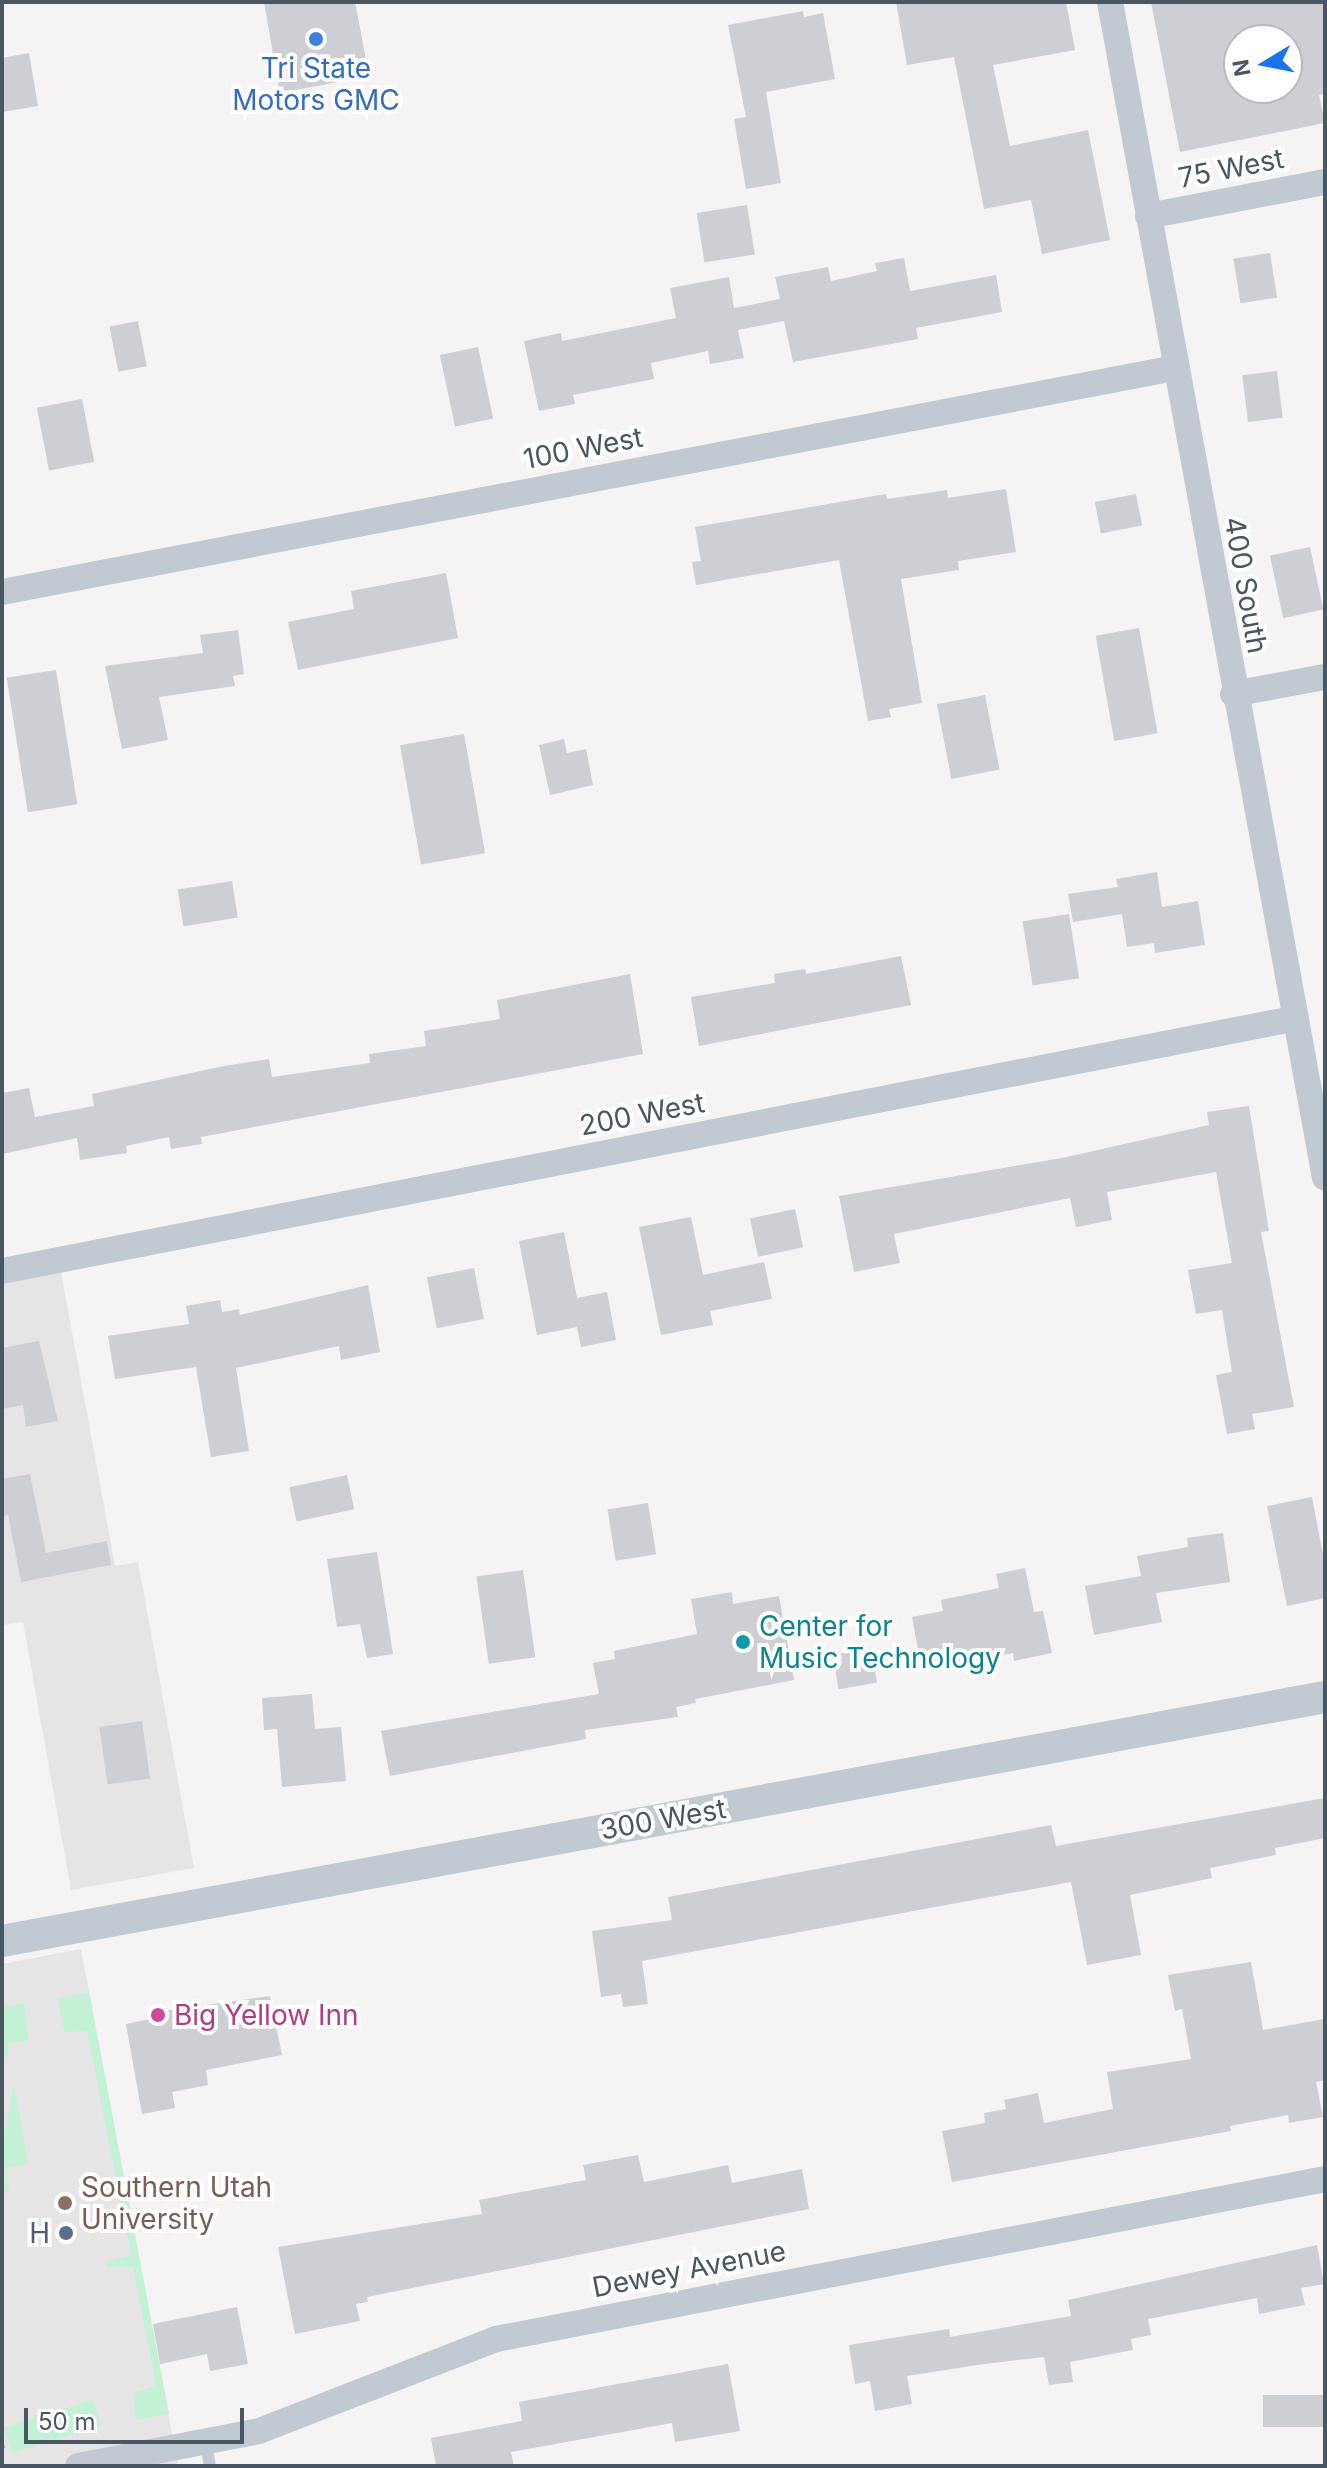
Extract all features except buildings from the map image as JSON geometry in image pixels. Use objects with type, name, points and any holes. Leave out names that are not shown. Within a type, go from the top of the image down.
[{"type":"street","name":"400 South","points":[[1110,2],[1233,694],[1325,1173]]},
{"type":"street","name":"75 West","points":[[1148,216],[1325,182]]},
{"type":"street","name":"100 West","points":[[2,592],[1175,368]]},
{"type":"street","points":[[1233,694],[1325,677]]},
{"type":"street","name":"200 West","points":[[2,1271],[1293,1019]]},
{"type":"street","name":"300 West","points":[[2,1941],[1325,1697]]},
{"type":"street","name":"Dewey Avenue","points":[[78,2466],[208,2454],[259,2431],[496,2339],[1325,2179]]},
{"type":"shaded area","points":[[61,1272],[115,1566],[138,1562],[194,1868],[71,1890],[23,1622],[2,1625],[2,1283]]},
{"type":"shaded area","name":"Southern Utah University","points":[[81,1949],[178,2466],[2,2466],[2,1964]]},
{"type":"green space","points":[[89,1992],[169,2414],[136,2420],[133,2393],[156,2386],[133,2267],[106,2267],[108,2261],[131,2255],[87,2031],[64,2032],[58,1998]]},
{"type":"green space","points":[[24,2003],[29,2040],[7,2044],[9,2057],[2,2056],[2,2008]]},
{"type":"green space","points":[[14,2085],[28,2164],[5,2168],[9,2191],[2,2193],[2,2148]]},
{"type":"green space","points":[[93,2400],[101,2426],[12,2453],[4,2427]]},
{"type":"place","name":"Tri State Motors GMC","points":[[316,39]]},
{"type":"place","name":"Center for Music Technology","points":[[743,1642]]},
{"type":"place","name":"Big Yellow Inn","points":[[158,2015]]},
{"type":"place","name":"Southern Utah University","points":[[65,2203]]},
{"type":"place","name":"H","points":[[66,2233]]}]
